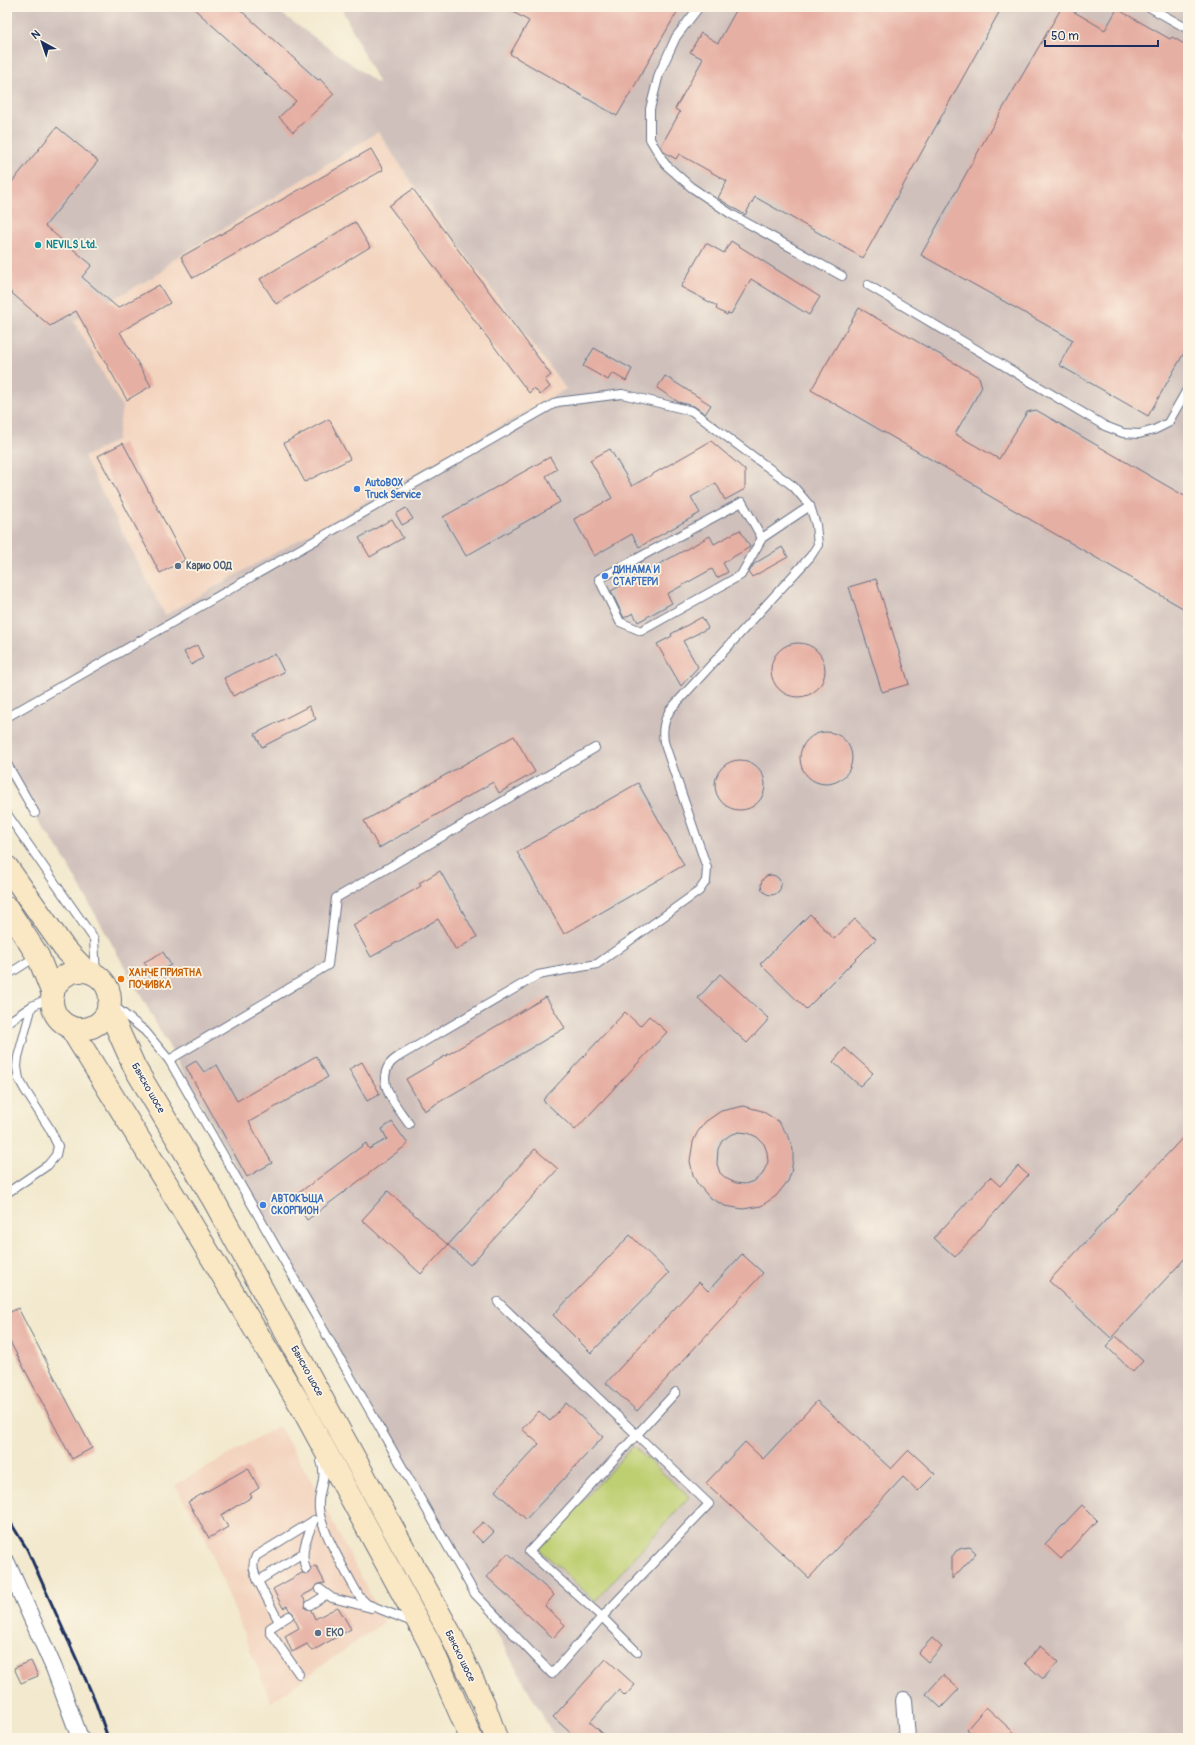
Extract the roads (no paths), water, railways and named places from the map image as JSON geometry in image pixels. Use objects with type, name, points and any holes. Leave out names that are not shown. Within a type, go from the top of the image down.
[{"type":"main road","points":[[7,867],[64,948],[104,983],[109,992],[109,1006],[103,1019],[93,1026],[82,1029],[70,1027],[62,1022],[56,1015],[53,1007],[52,996],[38,956],[7,908]]},
{"type":"main road","points":[[52,996],[57,984],[65,976],[75,972],[91,973]]},
{"type":"main road","name":"Банско шосе","points":[[109,1006],[136,1068],[213,1199],[450,1633],[484,1704],[496,1738]]},
{"type":"main road","points":[[70,1027],[186,1215],[301,1406],[429,1642],[471,1738]]},
{"type":"street","points":[[7,1563],[11,1577],[54,1668],[80,1738]]},
{"type":"street","points":[[904,1700],[907,1738]]},
{"type":"lane","points":[[699,7],[676,37],[659,74],[650,110],[650,139],[665,164],[691,187],[731,214],[842,276]]},
{"type":"lane","points":[[1149,7],[1188,29]]},
{"type":"lane","points":[[868,285],[1105,426],[1122,433],[1139,434],[1154,430],[1168,423],[1188,388]]},
{"type":"lane","points":[[7,717],[557,402],[622,394],[692,411],[793,486],[810,506],[816,525],[818,545],[810,557],[670,710],[665,719],[662,730],[664,742],[707,868],[706,881],[699,890],[597,964],[538,975],[398,1057],[389,1065],[385,1076],[386,1088],[409,1124]]},
{"type":"lane","points":[[762,538],[742,502],[599,579],[620,622],[641,631],[741,574],[762,538],[810,506]]},
{"type":"lane","points":[[169,1060],[328,965],[336,898],[595,748]]},
{"type":"lane","points":[[7,764],[35,812]]},
{"type":"lane","points":[[7,814],[94,938],[91,973]]},
{"type":"lane","points":[[7,976],[38,956]]},
{"type":"lane","points":[[7,1023],[32,1006],[52,996]]},
{"type":"lane","points":[[7,1193],[48,1165],[56,1155],[58,1146],[50,1129],[25,1090],[17,1067],[18,1057],[32,1006]]},
{"type":"lane","points":[[109,1006],[145,1031],[169,1060],[475,1594],[552,1674],[602,1617],[710,1504],[498,1302]]},
{"type":"lane","points":[[637,1652],[602,1617],[529,1552],[676,1392]]},
{"type":"lane","points":[[301,1406],[324,1470],[318,1508],[302,1553],[302,1561],[306,1569]]},
{"type":"lane","points":[[318,1508],[322,1523],[359,1596],[367,1604],[410,1621],[429,1642]]},
{"type":"lane","points":[[279,1622],[258,1581],[254,1571],[253,1562],[256,1556],[313,1521]]},
{"type":"lane","points":[[258,1581],[302,1553]]},
{"type":"lane","points":[[320,1589],[332,1598],[383,1611]]},
{"type":"lane","points":[[310,1604],[326,1595]]},
{"type":"lane","points":[[289,1616],[270,1628],[270,1632],[299,1674]]},
{"type":"railway","points":[[7,1517],[27,1549],[94,1698],[108,1738]]},
{"type":"place","name":"NEVILS Ltd.","points":[[38,245]]},
{"type":"place","name":"AutoBOX Truck Service","points":[[357,489]]},
{"type":"place","name":"Карио ООД","points":[[178,566]]},
{"type":"place","name":"ДИНАМА И СТАРТЕРИ","points":[[605,576]]},
{"type":"place","name":"ХАНЧЕ ПРИЯТНА ПОЧИВКА","points":[[121,979]]},
{"type":"place","name":"АВТОКЪЩА СКОРПИОН","points":[[263,1205]]},
{"type":"place","name":"EKO","points":[[318,1633]]}]
